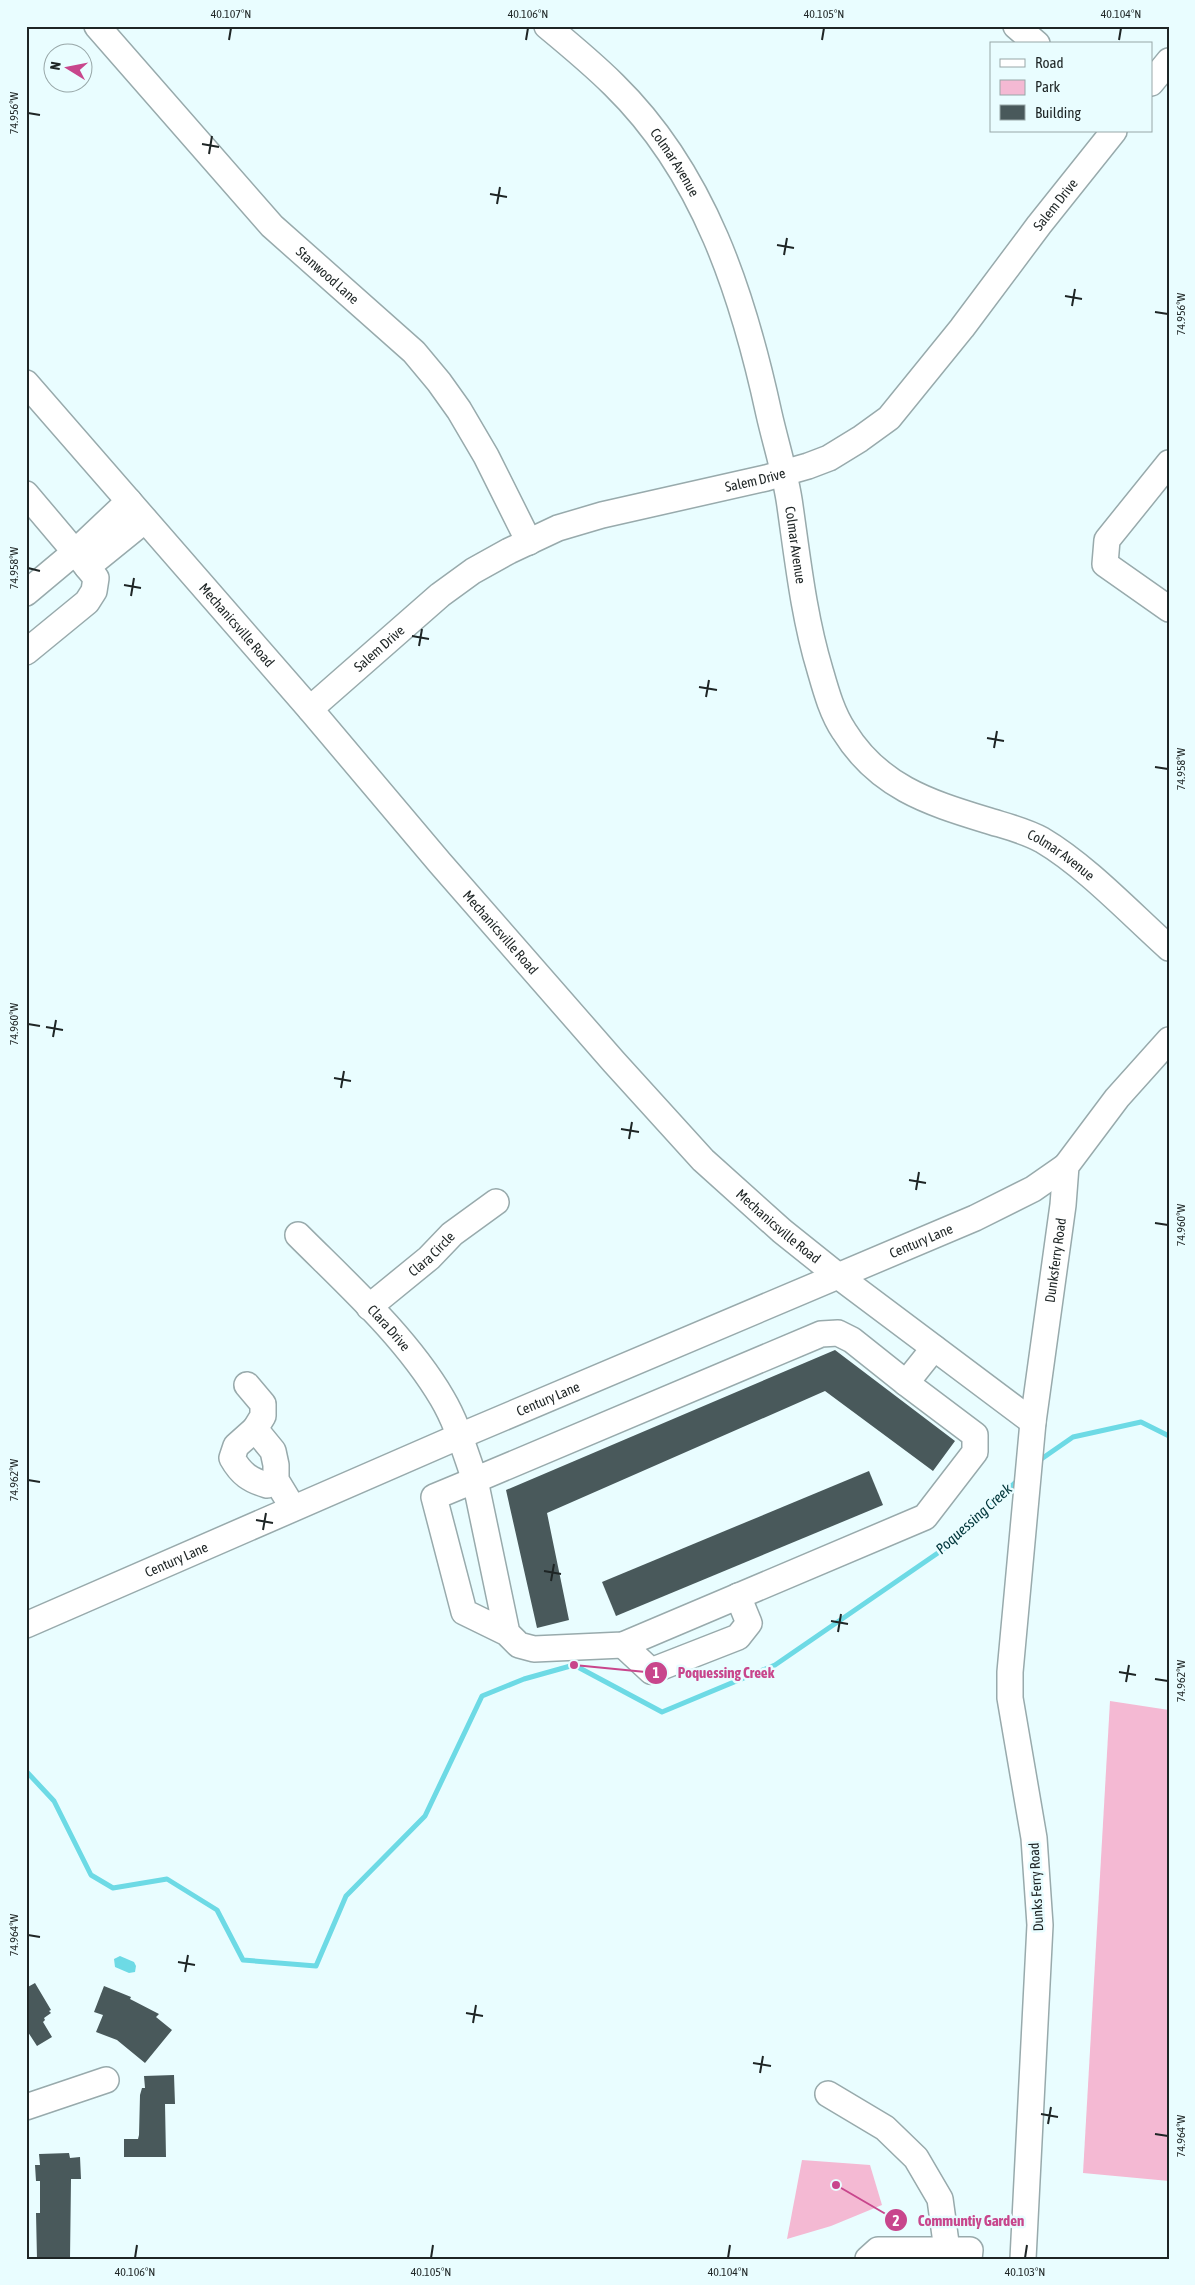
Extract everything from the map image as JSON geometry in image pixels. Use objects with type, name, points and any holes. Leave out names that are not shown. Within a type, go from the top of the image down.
[{"type":"street","name":"Stanwood Lane","points":[[97,26],[272,226],[414,352],[459,410],[486,456],[529,542]]},
{"type":"street","name":"Colmar Avenue","points":[[547,26],[615,85],[643,116],[680,167],[695,192],[721,246],[737,288],[755,346],[784,473],[805,615],[818,666],[836,718],[845,734],[869,764],[888,780],[912,794],[938,805],[1024,832],[1043,841],[1075,864],[1169,948]]},
{"type":"street","points":[[1016,26],[1035,42]]},
{"type":"street","points":[[1152,83],[1169,61]]},
{"type":"street","name":"Salem Drive","points":[[310,710],[440,595],[473,571],[529,542],[558,528],[602,515],[784,473],[829,458],[860,439],[889,418],[962,328],[1039,225],[1113,132]]},
{"type":"street","name":"Mechanicsville Road","points":[[26,383],[310,710],[470,898],[703,1160],[782,1231],[934,1348],[1031,1434]]},
{"type":"street","points":[[1169,463],[1107,540],[1105,564],[1169,609]]},
{"type":"street","points":[[26,494],[96,578],[94,591],[87,602],[26,652]]},
{"type":"street","points":[[26,593],[81,559],[137,511]]},
{"type":"street","points":[[1066,1166],[1117,1098],[1169,1040]]},
{"type":"street","name":"Century Lane","points":[[26,1625],[460,1436],[712,1331],[837,1275],[975,1218],[1033,1189],[1066,1166]]},
{"type":"street","name":"Dunksferry Road","points":[[1024,1517],[1031,1434],[1063,1205],[1066,1166]]},
{"type":"street","name":"Clara Circle","points":[[369,1307],[429,1258],[452,1234],[496,1202]]},
{"type":"street","name":"Clara Drive","points":[[298,1235],[369,1307],[416,1362],[437,1391],[460,1436],[475,1480],[507,1633]]},
{"type":"street","points":[[838,1333],[852,1340],[906,1383],[975,1435],[975,1452],[925,1517],[623,1645],[534,1649],[519,1645],[507,1633],[464,1612],[434,1496],[821,1334],[838,1333]]},
{"type":"street","points":[[906,1383],[934,1348]]},
{"type":"street","points":[[247,1385],[263,1404],[263,1416],[255,1429],[236,1446],[232,1458],[237,1467],[250,1480],[267,1485],[276,1480]]},
{"type":"street","points":[[255,1429],[273,1451],[276,1465],[276,1480],[293,1508]]},
{"type":"street","name":"Dunks Ferry Road","points":[[1023,2259],[1040,1925],[1034,1838],[1010,1698],[1010,1672],[1024,1517]]},
{"type":"street","points":[[623,1645],[651,1671],[738,1637],[749,1623],[738,1596]]},
{"type":"street","points":[[26,2107],[106,2080]]},
{"type":"street","points":[[828,2094],[885,2128],[916,2158],[940,2199],[958,2254],[878,2250],[868,2259]]},
{"type":"green space","points":[[1110,1701],[1169,1710],[1169,2181],[1083,2173]]},
{"type":"green space","points":[[802,2160],[870,2165],[882,2205],[831,2226],[787,2239]]},
{"type":"water","points":[[120,1956],[134,1962],[136,1966],[135,1972],[129,1973],[115,1967],[114,1959]]},
{"type":"building","points":[[835,1350],[955,1441],[933,1471],[825,1391],[547,1513],[569,1620],[537,1628],[506,1490]]},
{"type":"building","points":[[869,1471],[883,1505],[616,1616],[602,1582]]},
{"type":"building","points":[[35,1983],[51,2010],[49,2011],[51,2013],[44,2018],[43,2022],[52,2037],[37,2046],[26,2029],[26,1988]]},
{"type":"building","points":[[104,1986],[131,1997],[130,1999],[159,2014],[156,2017],[172,2030],[145,2063],[117,2040],[96,2032],[103,2015],[94,2012]]},
{"type":"building","points":[[174,2075],[175,2104],[165,2104],[166,2157],[124,2157],[124,2139],[138,2139],[139,2135],[140,2095],[142,2088],[145,2088],[144,2076]]},
{"type":"building","points":[[69,2153],[70,2158],[80,2157],[81,2179],[71,2179],[70,2259],[37,2259],[36,2213],[40,2213],[40,2181],[36,2181],[35,2165],[40,2165],[39,2154]]},
{"type":"waterway","name":"Poquessing Creek","points":[[1037,1462],[1073,1437],[1141,1422],[1169,1436]]},
{"type":"waterway","name":"Poquessing Creek","points":[[26,1771],[54,1801],[91,1875],[113,1888],[167,1879],[217,1910],[243,1960],[316,1966],[346,1896],[425,1816],[482,1696],[524,1679],[574,1665],[662,1712],[775,1665],[948,1546],[1020,1478]]},
{"type":"place","name":"Poquessing Creek","points":[[574,1665]]},
{"type":"place","name":"Communtiy Garden","points":[[836,2185]]}]
